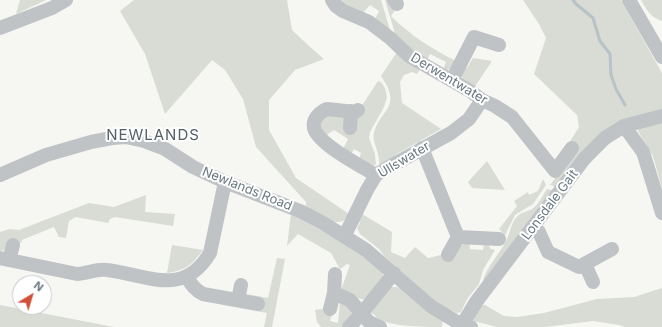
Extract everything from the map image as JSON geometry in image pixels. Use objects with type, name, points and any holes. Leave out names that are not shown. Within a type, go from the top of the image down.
[{"type":"street","points":[[0,28],[52,8],[66,0]]},
{"type":"street","name":"Derwentwater","points":[[332,0],[336,6],[343,11],[369,22],[390,38],[409,56],[452,80],[482,100],[512,117],[551,176],[572,148]]},
{"type":"street","points":[[629,0],[657,36],[662,57]]},
{"type":"street","points":[[452,80],[474,37],[499,45]]},
{"type":"street","name":"Ullswater","points":[[345,235],[376,175],[388,166],[451,133],[470,119],[482,100]]},
{"type":"street","points":[[350,128],[354,111],[327,109],[314,121],[314,128],[319,137],[348,159],[376,175]]},
{"type":"street","name":"Lonsdale Gait","points":[[467,326],[476,302],[584,159],[605,138],[624,126],[662,116]]},
{"type":"street","points":[[624,126],[643,152],[662,213]]},
{"type":"street","name":"Newlands Road","points":[[0,175],[46,155],[91,142],[126,137],[144,141],[165,149],[193,167],[225,182],[300,211],[345,235],[394,273],[432,307],[467,326]]},
{"type":"street","points":[[422,148],[458,237]]},
{"type":"street","points":[[13,245],[5,259],[77,274],[84,274],[101,269],[160,280],[176,280],[187,277],[204,262],[210,253],[225,182]]},
{"type":"street","points":[[533,227],[539,232],[548,252],[580,267],[612,249]]},
{"type":"street","points":[[458,237],[499,239]]},
{"type":"street","points":[[448,255],[458,237]]},
{"type":"street","points":[[585,264],[593,282]]},
{"type":"street","points":[[349,327],[394,273]]},
{"type":"street","points":[[330,309],[334,293],[335,274]]},
{"type":"street","points":[[187,277],[196,291],[203,294],[258,304]]},
{"type":"street","points":[[238,300],[242,285]]},
{"type":"street","points":[[334,293],[350,300],[369,322],[380,327]]},
{"type":"shaded area","points":[[20,0],[46,0],[16,14]]},
{"type":"shaded area","points":[[134,0],[287,0],[292,30],[324,59],[295,70],[269,100],[269,130],[296,178],[349,214],[345,219],[340,222],[334,222],[306,206],[306,202],[256,147],[243,99],[225,70],[212,60],[165,114],[145,54],[120,11]]},
{"type":"shaded area","points":[[336,0],[381,0],[391,33],[375,19],[379,11],[370,5],[361,15]]},
{"type":"shaded area","points":[[385,0],[388,0],[395,10],[391,16],[398,23],[438,52],[456,61],[450,69],[444,71],[446,62],[430,54],[426,62],[397,40]]},
{"type":"shaded area","points":[[523,0],[621,0],[662,73],[662,188],[653,156],[638,131],[640,121],[624,126],[557,187],[550,185],[577,149],[569,143],[579,127],[577,115],[534,74],[546,38],[539,24]]},
{"type":"shaded area","points":[[641,0],[662,0],[662,21],[658,20],[647,10]]},
{"type":"shaded area","points":[[397,52],[421,68],[417,74],[412,72],[404,75],[400,82],[402,103],[441,129],[395,155],[391,161],[380,167],[374,140],[374,133],[390,102],[390,95],[381,76]]},
{"type":"shaded area","points":[[473,58],[492,61],[474,88],[463,81],[461,75],[464,67],[467,68]]},
{"type":"shaded area","points":[[378,81],[381,82],[385,88],[387,97],[384,107],[370,132],[369,138],[375,154],[376,165],[373,165],[359,159],[361,153],[354,149],[350,156],[343,149],[348,139],[334,130],[325,136],[320,130],[320,119],[323,115],[361,107]]},
{"type":"shaded area","points":[[487,161],[505,190],[472,188],[468,182]]},
{"type":"shaded area","points":[[543,179],[546,185],[533,204],[515,215],[505,235],[499,229],[517,206],[514,201],[528,192],[529,195],[538,191]]},
{"type":"shaded area","points":[[547,189],[552,190],[483,282],[490,266],[509,235],[514,220],[519,214],[534,207]]},
{"type":"shaded area","points":[[146,195],[145,212],[175,214],[173,226],[115,217],[110,219],[108,223],[76,217],[69,221],[66,238],[59,237],[54,227],[22,240],[21,243],[9,242],[4,250],[0,251],[0,232],[10,229],[19,230],[89,203],[114,207]]},
{"type":"shaded area","points":[[291,214],[353,247],[382,271],[383,276],[366,299],[353,297],[341,290],[350,265],[347,264],[340,269],[331,253],[298,234],[287,246]]},
{"type":"shaded area","points":[[362,214],[392,232],[391,252],[405,258],[415,247],[428,258],[441,255],[449,260],[457,254],[457,248],[469,241],[470,249],[483,250],[484,244],[487,243],[491,249],[495,250],[483,270],[479,284],[467,299],[461,312],[457,313],[450,310],[447,311],[385,257],[379,249],[360,234],[357,228],[360,222],[357,221]]},
{"type":"shaded area","points":[[172,245],[203,250],[188,266],[167,273]]},
{"type":"shaded area","points":[[277,258],[285,259],[272,327],[264,327],[267,313],[256,311],[246,294],[268,298]]},
{"type":"shaded area","points":[[391,287],[397,287],[404,290],[443,319],[442,327],[393,324],[384,322],[377,318],[371,311]]},
{"type":"shaded area","points":[[662,288],[662,327],[625,327],[593,321],[545,327],[497,327],[474,321],[473,316],[480,305],[485,305],[504,316],[517,317],[544,313],[597,299],[634,297]]},
{"type":"shaded area","points":[[340,302],[354,310],[345,327],[321,327],[317,322],[315,310],[323,309],[332,314],[330,321],[338,323]]},
{"type":"shaded area","points":[[0,305],[12,307],[12,315],[52,315],[114,327],[0,327]]},
{"type":"waterway","points":[[573,0],[593,18],[600,41],[610,54],[611,75],[616,89],[625,105]]},
{"type":"district","name":"NEWLANDS","points":[[153,135]]}]
